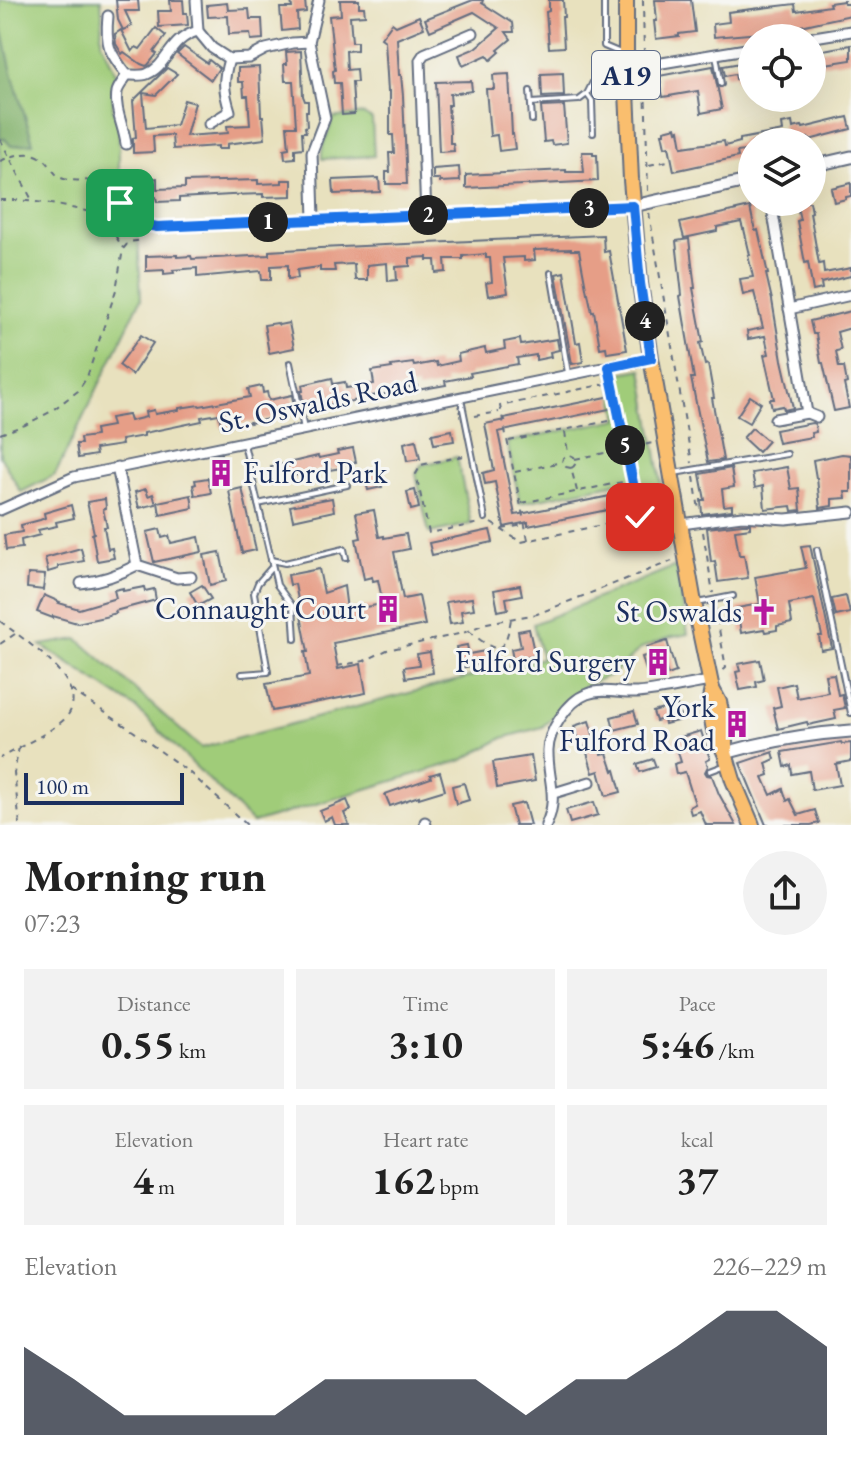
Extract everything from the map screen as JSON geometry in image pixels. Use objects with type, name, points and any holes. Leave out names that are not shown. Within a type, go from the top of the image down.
[{"type":"main road","name":"A19","points":[[626,0],[626,67],[640,204],[640,283],[651,358],[694,603],[711,685],[719,702],[725,729],[727,759],[752,825]]},
{"type":"street","points":[[196,0],[198,31],[212,48],[229,59],[249,58],[266,49],[309,42]]},
{"type":"street","points":[[314,220],[312,152],[325,118],[309,42],[319,0]]},
{"type":"street","points":[[108,16],[107,45],[127,75]]},
{"type":"street","points":[[127,75],[147,74],[163,61],[173,46],[188,34],[198,31]]},
{"type":"street","points":[[826,35],[851,31]]},
{"type":"street","points":[[426,215],[420,60],[424,54],[473,33]]},
{"type":"street","points":[[626,67],[644,66],[680,55],[738,50]]},
{"type":"street","points":[[209,124],[233,113],[225,96],[224,79],[229,59]]},
{"type":"street","points":[[126,144],[117,91],[127,75]]},
{"type":"street","points":[[826,163],[851,157]]},
{"type":"street","points":[[139,223],[157,227],[640,204],[738,183]]},
{"type":"street","points":[[773,216],[812,415],[775,419]]},
{"type":"street","points":[[789,309],[851,295]]},
{"type":"street","name":"St. Oswalds Road","points":[[0,510],[64,480],[117,467],[651,358]]},
{"type":"street","points":[[117,467],[137,565]]},
{"type":"street","points":[[681,524],[742,516],[786,519],[851,512]]},
{"type":"street","points":[[81,583],[94,582],[137,565],[177,578],[191,577]]},
{"type":"street","points":[[546,825],[554,793],[549,742],[556,723],[580,698],[593,692],[634,693],[711,685]]},
{"type":"street","points":[[727,759],[780,739],[851,731]]},
{"type":"street","points":[[554,793],[590,782]]},
{"type":"lane","points":[[531,103],[579,100],[587,94],[593,82],[626,67],[604,46],[604,0]]},
{"type":"lane","points":[[716,54],[721,84]]},
{"type":"lane","points":[[530,91],[532,120]]},
{"type":"lane","points":[[587,94],[592,101],[593,133]]},
{"type":"lane","points":[[551,273],[569,375]]},
{"type":"lane","points":[[290,363],[304,429]]},
{"type":"lane","points":[[460,397],[485,518]]},
{"type":"lane","points":[[243,441],[272,567],[280,591],[293,607],[295,639]]},
{"type":"lane","points":[[671,469],[693,470],[787,454]]},
{"type":"lane","points":[[258,504],[347,485]]},
{"type":"lane","points":[[271,560],[285,563],[344,549],[346,558]]},
{"type":"lane","points":[[817,550],[851,713]]},
{"type":"lane","points":[[242,674],[268,672],[254,593],[258,583],[272,567]]},
{"type":"lane","points":[[694,603],[733,596]]},
{"type":"lane","points":[[710,771],[727,759]]},
{"type":"path","points":[[643,0],[648,165],[640,204],[650,224],[726,668],[711,685]]},
{"type":"path","points":[[0,139],[34,203]]},
{"type":"path","points":[[0,161],[38,155],[60,177],[97,181],[117,198],[126,219]]},
{"type":"path","points":[[648,165],[672,160]]},
{"type":"path","points":[[0,200],[15,199],[74,207],[139,223]]},
{"type":"path","points":[[103,215],[123,249]]},
{"type":"path","points":[[0,434],[50,412],[78,391],[87,377],[116,290],[123,249],[129,242],[143,240]]},
{"type":"path","points":[[472,453],[421,465],[416,474],[429,533],[482,523],[485,518],[521,542],[640,517],[609,367]]},
{"type":"path","points":[[528,541],[500,406],[612,382]]},
{"type":"path","points":[[465,418],[501,411]]},
{"type":"path","points":[[507,442],[619,419]]},
{"type":"path","points":[[564,430],[568,454],[575,459],[656,443]]},
{"type":"path","points":[[562,462],[568,454]]},
{"type":"path","points":[[571,468],[576,463],[575,459]]},
{"type":"path","points":[[514,472],[562,462]]},
{"type":"path","points":[[562,462],[571,468]]},
{"type":"path","points":[[571,468],[577,491]]},
{"type":"path","points":[[520,503],[632,480]]},
{"type":"path","points":[[501,530],[525,525]]},
{"type":"path","points":[[337,666],[364,661],[387,650],[487,623],[537,614],[677,558]]},
{"type":"path","points":[[468,630],[494,650],[504,644],[511,619]]},
{"type":"path","points":[[0,621],[60,672],[71,690],[73,702],[62,722],[0,758]]},
{"type":"path","points":[[0,644],[16,634]]},
{"type":"path","points":[[71,690],[190,773],[247,825]]},
{"type":"path","points":[[19,747],[14,773],[20,825]]},
{"type":"green space","points":[[0,0],[101,0],[101,41],[117,81],[113,89],[113,109],[119,125],[119,182],[127,187],[128,206],[137,208],[141,299],[55,475],[21,492],[0,456],[0,138],[5,138],[11,146],[33,143],[7,54]]},
{"type":"green space","points":[[0,18],[12,73],[33,143],[11,146],[0,138]]},
{"type":"green space","points":[[363,114],[372,119],[374,156],[322,159],[332,118]]},
{"type":"green space","points":[[642,369],[668,523],[642,528],[631,480],[520,503],[507,442],[619,419],[610,375]]},
{"type":"green space","points":[[457,457],[471,524],[429,533],[416,474],[421,465]]},
{"type":"green space","points":[[676,566],[688,634],[641,648],[613,674],[586,685],[542,727],[503,738],[463,760],[253,823],[136,708],[41,645],[78,639],[201,748],[542,658],[533,624]]},
{"type":"building","points":[[116,0],[138,0],[139,11],[125,11],[132,26],[123,30],[118,20]]},
{"type":"building","points":[[170,0],[183,0],[188,25],[159,27],[158,11],[171,11]]},
{"type":"building","points":[[291,0],[305,0],[306,12],[297,13],[298,29],[282,31],[280,8],[292,8]]},
{"type":"building","points":[[340,0],[359,0],[359,7],[364,7],[365,15],[350,16],[352,42],[357,42],[357,50],[346,51],[347,70],[356,69],[357,82],[352,82],[354,114],[342,115],[340,83],[334,83],[329,16],[341,15]]},
{"type":"building","points":[[473,0],[483,0],[482,3],[513,23],[514,32],[506,32],[511,39],[491,60],[487,55],[463,66],[459,55],[476,48],[499,28],[474,12],[430,31],[425,19]]},
{"type":"building","points":[[549,0],[563,0],[564,47],[549,48],[546,12],[549,11]]},
{"type":"building","points":[[655,0],[691,0],[695,32],[656,39]]},
{"type":"building","points":[[844,1],[844,4],[851,4],[851,15],[810,24],[738,24],[738,35],[714,37],[713,24],[729,22],[728,12],[795,4],[796,11],[830,6],[829,3]]},
{"type":"building","points":[[227,3],[228,10],[249,9],[250,19],[262,19],[263,39],[251,40],[250,33],[229,34],[228,16],[208,17],[207,5]]},
{"type":"building","points":[[419,16],[424,28],[397,39],[407,184],[386,184],[386,172],[390,172],[389,153],[394,153],[393,135],[390,135],[385,41],[381,38],[392,23],[396,26]]},
{"type":"building","points":[[156,28],[166,36],[154,52],[157,54],[146,66],[124,52],[122,54],[116,44],[115,34],[121,30],[132,52],[136,47],[140,49]]},
{"type":"building","points":[[851,45],[851,60],[826,64],[826,49]]},
{"type":"building","points":[[184,47],[219,68],[211,80],[177,54]]},
{"type":"building","points":[[301,51],[303,96],[308,101],[307,126],[306,132],[302,132],[303,148],[295,149],[295,158],[285,159],[284,149],[289,148],[287,126],[296,126],[293,81],[285,81],[284,64],[287,64],[286,52]]},
{"type":"building","points":[[738,63],[738,79],[735,74],[725,76],[723,66]]},
{"type":"building","points":[[713,66],[722,109],[701,113],[698,91],[663,97],[659,76]]},
{"type":"building","points":[[259,67],[265,139],[227,144],[227,149],[218,149],[218,146],[173,149],[172,135],[153,136],[154,152],[133,153],[133,138],[136,137],[133,101],[167,68],[177,74],[156,95],[143,93],[146,128],[176,125],[184,100],[195,103],[186,136],[228,133],[227,126],[250,125],[248,96],[244,96],[243,82],[238,82],[238,68]]},
{"type":"building","points":[[563,73],[564,96],[542,97],[541,74]]},
{"type":"building","points":[[509,74],[515,149],[499,151],[497,135],[490,136],[486,89],[494,89],[493,75]]},
{"type":"building","points":[[471,81],[472,91],[450,94],[450,143],[453,143],[454,151],[439,152],[436,82]]},
{"type":"building","points":[[564,106],[567,143],[552,145],[551,141],[544,142],[541,107]]},
{"type":"building","points":[[848,117],[851,129],[826,136],[826,128],[803,128]]},
{"type":"building","points":[[792,122],[793,128],[783,128],[782,124]]},
{"type":"building","points":[[676,127],[682,147],[724,141],[725,146],[738,143],[738,157],[674,171],[669,146],[665,147],[662,133]]},
{"type":"building","points":[[582,152],[597,155],[598,181],[466,188],[466,175],[566,170],[584,172]]},
{"type":"building","points":[[459,167],[460,181],[440,182],[433,179],[433,169]]},
{"type":"building","points":[[157,178],[157,189],[185,188],[185,182],[258,180],[258,184],[292,180],[292,196],[231,195],[157,202],[156,197],[137,199],[136,184]]},
{"type":"building","points":[[379,178],[380,192],[334,194],[333,180]]},
{"type":"building","points":[[851,183],[851,196],[834,202],[831,188]]},
{"type":"building","points":[[738,210],[738,216],[752,216],[768,274],[793,408],[772,408],[770,399],[774,399],[764,355],[769,354],[765,336],[748,339],[747,331],[763,328],[754,292],[743,295],[740,279],[753,277],[741,222],[684,238],[680,223]]},
{"type":"building","points":[[799,216],[811,216],[819,264],[823,263],[824,273],[851,268],[851,276],[821,283],[822,289],[813,291],[797,221]]},
{"type":"building","points":[[603,235],[604,252],[609,251],[627,350],[607,353],[606,347],[600,348],[579,250],[534,250],[535,260],[503,258],[508,293],[488,296],[486,283],[492,282],[490,258],[486,258],[486,254],[445,259],[446,272],[436,273],[435,260],[410,258],[410,266],[396,267],[397,280],[388,281],[387,263],[367,265],[367,280],[355,280],[354,264],[334,265],[335,271],[320,271],[320,267],[297,270],[298,278],[288,279],[288,265],[271,266],[271,280],[262,280],[261,271],[197,277],[197,268],[164,274],[164,270],[146,271],[146,256],[216,258],[269,255],[269,251]]},
{"type":"building","points":[[689,239],[693,288],[703,342],[700,343],[705,365],[708,364],[723,460],[708,462],[691,378],[694,378],[680,296],[676,241]]},
{"type":"building","points":[[564,272],[576,343],[580,342],[583,362],[572,364],[556,274]]},
{"type":"building","points":[[851,311],[851,328],[837,332],[841,350],[836,351],[839,367],[844,367],[849,408],[834,411],[816,334],[813,334],[810,321]]},
{"type":"building","points":[[289,323],[294,348],[269,353],[264,325]]},
{"type":"building","points":[[141,335],[153,343],[132,375],[119,365]]},
{"type":"building","points":[[520,339],[521,345],[557,339],[559,350],[550,352],[551,357],[536,360],[536,355],[517,358],[518,364],[470,373],[471,376],[445,381],[446,385],[387,391],[387,394],[372,398],[313,407],[313,410],[305,411],[302,385],[332,378],[333,384],[345,382],[346,388],[374,384],[372,371],[413,363],[414,366],[436,362],[437,366],[459,361],[458,354],[485,348],[486,353],[505,349],[504,342]]},
{"type":"building","points":[[262,386],[269,400],[292,395],[295,413],[221,427],[219,414],[201,417],[202,421],[144,433],[144,436],[121,440],[122,445],[95,449],[96,455],[78,458],[76,444],[81,444],[80,438],[96,436],[95,429],[112,426],[110,418],[128,415],[130,421],[146,417],[145,412],[154,410],[155,414],[250,397],[248,389]]},
{"type":"building","points":[[612,396],[614,408],[498,432],[515,515],[630,492],[632,505],[528,526],[528,522],[504,527],[495,482],[485,484],[483,473],[494,470],[485,424]]},
{"type":"building","points":[[750,396],[761,403],[749,423],[737,416]]},
{"type":"building","points":[[812,423],[816,432],[811,433],[812,437],[778,443],[775,430]]},
{"type":"building","points":[[752,428],[768,441],[758,452],[743,438]]},
{"type":"building","points":[[452,430],[454,441],[434,444],[432,434]]},
{"type":"building","points":[[416,440],[420,459],[407,461],[404,443]]},
{"type":"building","points":[[353,448],[356,462],[274,483],[271,467],[338,454],[337,451]]},
{"type":"building","points":[[221,454],[226,477],[218,479],[214,456]]},
{"type":"building","points":[[851,455],[851,492],[845,492],[846,498],[832,499],[832,506],[820,508],[813,460]]},
{"type":"building","points":[[787,467],[791,489],[799,488],[801,510],[792,511],[791,506],[765,509],[763,486],[755,488],[752,473]]},
{"type":"building","points":[[731,468],[734,487],[722,489],[724,506],[732,505],[732,510],[702,514],[701,500],[705,500],[700,474]]},
{"type":"building","points":[[378,471],[382,487],[368,490],[364,475]]},
{"type":"building","points":[[208,478],[211,493],[195,496],[195,480]]},
{"type":"building","points":[[242,488],[256,550],[242,553],[229,491]]},
{"type":"building","points":[[146,489],[148,496],[153,494],[156,504],[139,508],[135,492]]},
{"type":"building","points":[[415,490],[419,508],[411,510],[407,492]]},
{"type":"building","points":[[191,495],[193,508],[160,515],[158,502]]},
{"type":"building","points":[[332,498],[334,511],[293,520],[290,506]]},
{"type":"building","points":[[105,499],[106,508],[103,509],[107,527],[104,527],[108,549],[112,548],[114,558],[97,561],[87,502]]},
{"type":"building","points":[[71,505],[74,518],[38,530],[40,535],[21,540],[22,548],[6,550],[4,535],[22,532],[21,525],[45,518],[44,513]]},
{"type":"building","name":"Connaught Court","points":[[374,510],[379,537],[406,534],[409,549],[394,552],[403,599],[419,596],[425,625],[333,643],[338,669],[361,664],[366,693],[272,711],[266,684],[309,676],[305,652],[308,652],[295,584],[290,585],[288,575],[319,569],[324,593],[344,586],[347,610],[383,604],[378,580],[373,581],[372,577],[364,579],[356,539],[361,538],[356,513]]},
{"type":"building","points":[[750,524],[750,528],[735,530],[739,555],[744,555],[748,578],[718,582],[715,561],[711,562],[707,528]]},
{"type":"building","points":[[160,529],[162,538],[169,536],[171,543],[199,537],[202,552],[154,562],[147,532]]},
{"type":"building","points":[[490,530],[493,542],[432,555],[429,543]]},
{"type":"building","points":[[810,545],[832,648],[821,650],[819,636],[822,636],[814,599],[789,604],[792,623],[777,626],[777,630],[741,633],[737,608],[760,604],[755,577],[806,568],[801,546]]},
{"type":"building","points":[[81,548],[84,561],[58,566],[58,569],[48,572],[45,558]]},
{"type":"building","points":[[220,552],[226,581],[210,585],[204,555]]},
{"type":"building","points":[[28,574],[45,575],[43,590],[27,588]]},
{"type":"building","points":[[202,585],[211,599],[198,606],[190,592]]},
{"type":"building","points":[[520,585],[522,595],[506,598],[508,609],[498,611],[494,590]]},
{"type":"building","points":[[144,587],[145,591],[154,589],[156,600],[115,611],[109,616],[77,623],[37,612],[44,595],[79,609],[116,598],[114,590]]},
{"type":"building","points":[[846,596],[850,613],[836,616],[832,599]]},
{"type":"building","points":[[472,598],[474,609],[461,611],[463,622],[450,624],[446,602]]},
{"type":"building","points":[[529,629],[535,656],[513,660],[511,649],[521,647],[518,631]]},
{"type":"building","name":"Fulford Surgery","points":[[667,641],[676,672],[668,675],[665,667],[646,670],[642,657],[649,655],[647,647]]},
{"type":"building","points":[[467,645],[469,654],[485,651],[487,663],[460,668],[456,647]]},
{"type":"building","points":[[430,652],[433,673],[406,678],[404,667],[419,665],[417,654]]},
{"type":"building","points":[[760,660],[764,680],[756,682],[757,687],[740,690],[736,672],[740,671],[738,664]]},
{"type":"building","points":[[834,674],[838,695],[842,694],[845,708],[834,710],[836,719],[778,729],[773,708],[781,706],[777,687],[794,683],[797,698],[828,692],[825,675]]},
{"type":"building","points":[[677,705],[681,720],[665,724],[664,719],[656,721],[653,712]]},
{"type":"building","points":[[634,711],[638,724],[614,730],[611,717]]},
{"type":"building","points":[[589,721],[597,747],[601,754],[607,753],[615,770],[621,792],[606,796],[599,771],[593,773],[585,746],[580,747],[574,726]]},
{"type":"building","points":[[701,731],[710,759],[706,761],[708,766],[705,772],[712,776],[736,825],[706,825],[700,811],[691,814],[689,807],[695,804],[685,772],[676,774],[674,764],[681,762],[674,739]]},
{"type":"building","points":[[851,743],[851,761],[836,764],[840,785],[812,790],[809,771],[792,774],[791,765],[785,767],[782,752]]},
{"type":"building","points":[[773,752],[775,759],[766,763],[769,775],[763,777],[771,795],[783,789],[787,801],[790,799],[798,815],[815,810],[819,823],[766,825],[740,763]]},
{"type":"building","points":[[531,756],[535,781],[497,788],[493,762]]},
{"type":"building","points":[[653,759],[656,767],[640,772],[637,764]]},
{"type":"building","points":[[440,772],[445,790],[390,806],[385,794]]},
{"type":"building","points":[[464,783],[469,800],[456,804],[452,786]]},
{"type":"building","points":[[347,800],[351,810],[344,813],[349,825],[335,825],[332,817],[324,821],[320,811]]},
{"type":"building","points":[[594,802],[598,815],[570,823],[566,810]]},
{"type":"building","points":[[524,803],[530,825],[515,825],[510,806]]},
{"type":"place","name":"Fulford Park","points":[[221,473]]},
{"type":"place","name":"Connaught Court","points":[[388,609]]},
{"type":"place","name":"St Oswalds","points":[[764,612]]},
{"type":"place","name":"Fulford Surgery","points":[[658,662]]},
{"type":"place","name":"York Fulford Road","points":[[737,724]]},
{"type":"route","points":[[120,203],[128,221],[157,227],[633,206],[651,358],[609,367],[640,517]]}]
